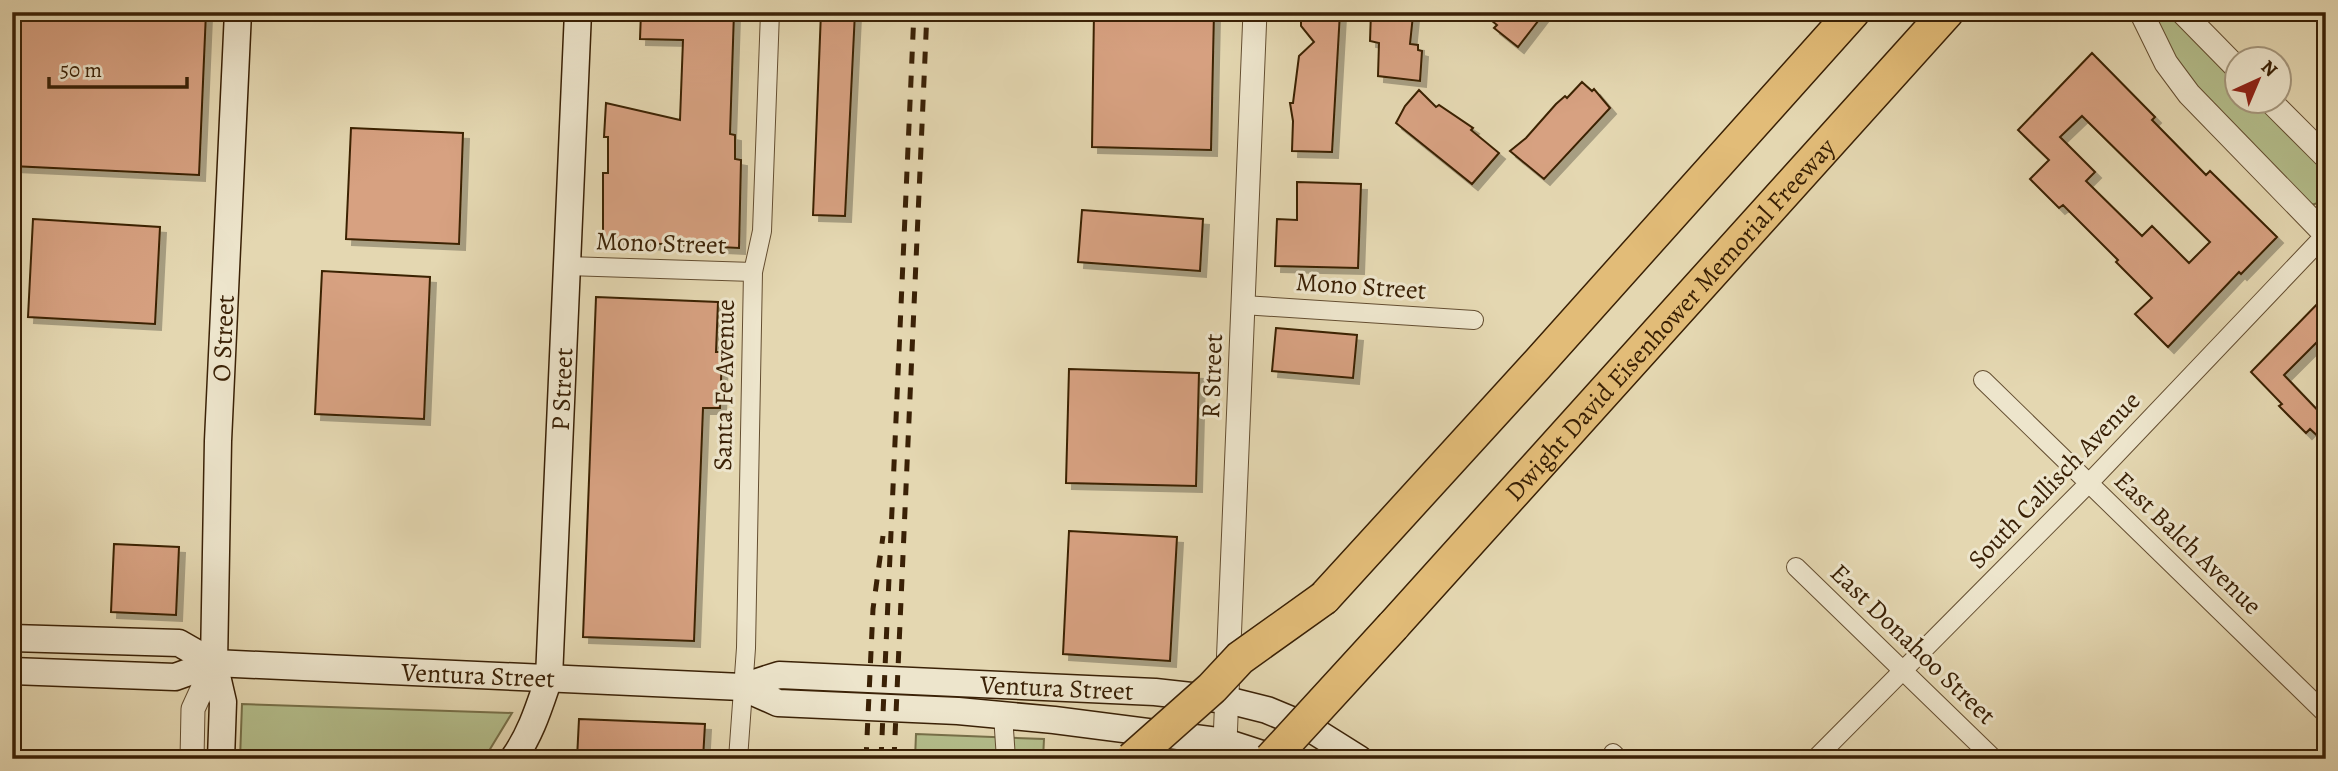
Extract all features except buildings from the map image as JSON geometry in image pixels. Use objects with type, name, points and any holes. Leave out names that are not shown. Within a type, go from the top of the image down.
[{"type":"highway","points":[[1166,759],[1333,588],[1853,12]]},
{"type":"highway","name":"Dwight David Eisenhower Memorial Freeway","points":[[1271,759],[1947,12]]},
{"type":"highway","points":[[1132,759],[1212,688],[1240,658],[1333,588]]},
{"type":"main road","name":"O Street","points":[[221,759],[223,702],[214,663],[218,441],[237,12]]},
{"type":"main road","name":"P Street","points":[[513,759],[536,717],[549,678],[578,12]]},
{"type":"main road","name":"Ventura Street","points":[[12,638],[179,643],[214,663]]},
{"type":"main road","name":"Ventura Street","points":[[12,671],[175,677],[214,663],[742,687],[779,675],[1155,692],[1256,706],[1297,722],[1340,745],[1359,759]]},
{"type":"main road","name":"Ventura Street","points":[[742,687],[778,703],[1003,715],[1225,742],[1277,759]]},
{"type":"street","name":"Santa Fe Avenue","points":[[738,759],[746,648],[753,272],[762,231],[770,12]]},
{"type":"street","name":"R Street","points":[[1225,742],[1255,12]]},
{"type":"street","points":[[2141,12],[2166,64],[2189,94],[2326,234]]},
{"type":"street","points":[[2182,12],[2222,53]]},
{"type":"street","points":[[2285,116],[2326,157]]},
{"type":"street","name":"South Callisch Avenue","points":[[1815,759],[2089,483],[2326,234]]},
{"type":"street","name":"Mono Street","points":[[567,266],[753,272]]},
{"type":"street","name":"Mono Street","points":[[1243,305],[1474,320]]},
{"type":"street","name":"East Balch Avenue","points":[[1983,380],[2326,714]]},
{"type":"street","name":"East Donahoo Street","points":[[1796,567],[1994,759]]},
{"type":"street","name":"O Street","points":[[192,759],[192,709],[214,663]]},
{"type":"street","points":[[1003,715],[1006,759]]},
{"type":"green space","points":[[2151,12],[2170,12],[2222,65],[2222,116],[2187,81]]},
{"type":"green space","points":[[2222,116],[2272,116],[2326,169],[2326,195],[2318,203],[2311,205]]},
{"type":"green space","points":[[242,704],[512,713],[484,759],[240,759]]},
{"type":"green space","points":[[916,734],[1044,739],[1043,759],[915,759]]},
{"type":"railway","points":[[881,759],[914,12]]},
{"type":"railway","points":[[894,759],[927,12]]},
{"type":"railway","points":[[866,759],[873,609],[883,536]]}]
